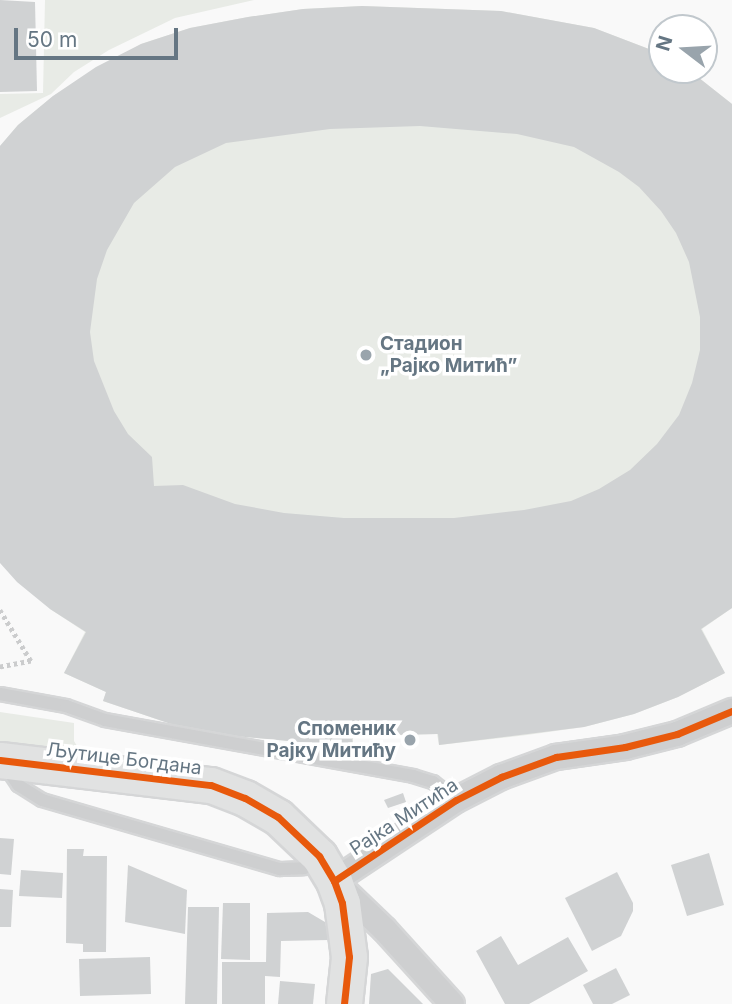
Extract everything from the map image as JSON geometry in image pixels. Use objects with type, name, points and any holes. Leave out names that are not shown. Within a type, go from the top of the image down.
[{"type":"street","name":"Рајка Митића","points":[[327,870],[501,777],[556,757],[650,742],[732,711]]},
{"type":"street","name":"Љутице Богдана","points":[[1,760],[211,785],[245,798],[278,817],[306,840],[327,870],[348,933],[345,1004]]},
{"type":"street","points":[[327,870],[452,1004]]},
{"type":"lane","points":[[0,694],[66,706],[105,720],[413,776],[433,782],[456,800]]},
{"type":"lane","points":[[1,760],[18,785],[42,800],[280,869],[327,870]]},
{"type":"path","points":[[0,610],[31,661],[0,667]]},
{"type":"shaded area","points":[[45,0],[254,0],[175,18],[109,50],[74,72],[51,94],[0,118],[0,94],[43,93]]},
{"type":"shaded area","name":"Стадион „Рајко Митић”","points":[[362,6],[501,11],[594,28],[648,49],[648,84],[707,84],[732,104],[732,608],[702,629],[725,673],[678,697],[634,714],[584,727],[439,745],[437,734],[353,736],[353,747],[225,735],[177,726],[103,701],[106,692],[64,673],[85,632],[50,609],[0,146],[18,125],[53,96],[141,44],[190,28],[303,9]]},
{"type":"shaded area","points":[[0,712],[74,723],[74,741],[83,756],[0,744]]},
{"type":"building","points":[[0,0],[35,2],[37,91],[0,92]]},
{"type":"building","points":[[362,6],[501,11],[594,28],[648,49],[648,84],[707,84],[732,104],[732,608],[701,629],[725,673],[678,697],[634,714],[584,727],[439,745],[438,734],[352,736],[353,747],[225,735],[177,726],[103,701],[106,692],[64,673],[86,632],[50,609],[17,582],[0,563],[0,146],[18,125],[53,96],[96,67],[141,44],[190,28],[303,9]],"holes":[[[420,126],[517,134],[574,147],[619,172],[639,187],[661,211],[676,233],[689,262],[700,317],[700,350],[692,383],[679,415],[657,444],[630,470],[599,489],[571,501],[524,510],[454,518],[344,518],[284,513],[235,504],[183,485],[154,486],[152,457],[128,434],[114,411],[94,361],[90,332],[97,279],[107,250],[134,203],[175,167],[226,143],[330,129]]]},
{"type":"building","points":[[403,793],[406,802],[388,808],[384,800]]},
{"type":"building","points":[[0,838],[14,839],[11,875],[0,874]]},
{"type":"building","points":[[67,849],[84,849],[83,856],[107,856],[106,952],[83,952],[83,944],[66,943]]},
{"type":"building","points":[[709,853],[724,905],[687,916],[671,865]]},
{"type":"building","points":[[128,865],[187,890],[185,934],[125,922]]},
{"type":"building","points":[[21,870],[63,873],[62,898],[19,896]]},
{"type":"building","points":[[617,872],[633,903],[633,911],[621,936],[592,951],[565,898]]},
{"type":"building","points":[[0,889],[13,890],[11,927],[0,927]]},
{"type":"building","points":[[223,903],[250,903],[250,960],[221,959]]},
{"type":"building","points":[[188,907],[219,907],[217,1004],[185,1004]]},
{"type":"building","points":[[308,912],[325,922],[329,940],[281,941],[280,977],[265,976],[265,1004],[222,1004],[222,962],[266,962],[267,913]]},
{"type":"building","points":[[501,936],[518,965],[568,937],[588,971],[529,1004],[505,1004],[476,951]]},
{"type":"building","points":[[150,957],[151,994],[80,996],[79,959]]},
{"type":"building","points":[[616,968],[630,995],[612,1004],[593,1004],[583,985]]},
{"type":"building","points":[[388,969],[423,1004],[369,1004],[371,974]]},
{"type":"building","points":[[280,981],[315,984],[313,1004],[278,1004]]},
{"type":"cycle path","points":[[334,881],[456,800],[501,777],[556,757],[625,747],[677,734],[732,711]]},
{"type":"cycle path","points":[[0,760],[211,785],[245,798],[278,817],[319,856],[334,881],[342,903],[349,957],[344,1004]]},
{"type":"place","name":"Стадион „Рајко Митић”","points":[[366,355]]},
{"type":"place","name":"Споменик Рајку Митићу","points":[[410,740]]}]
